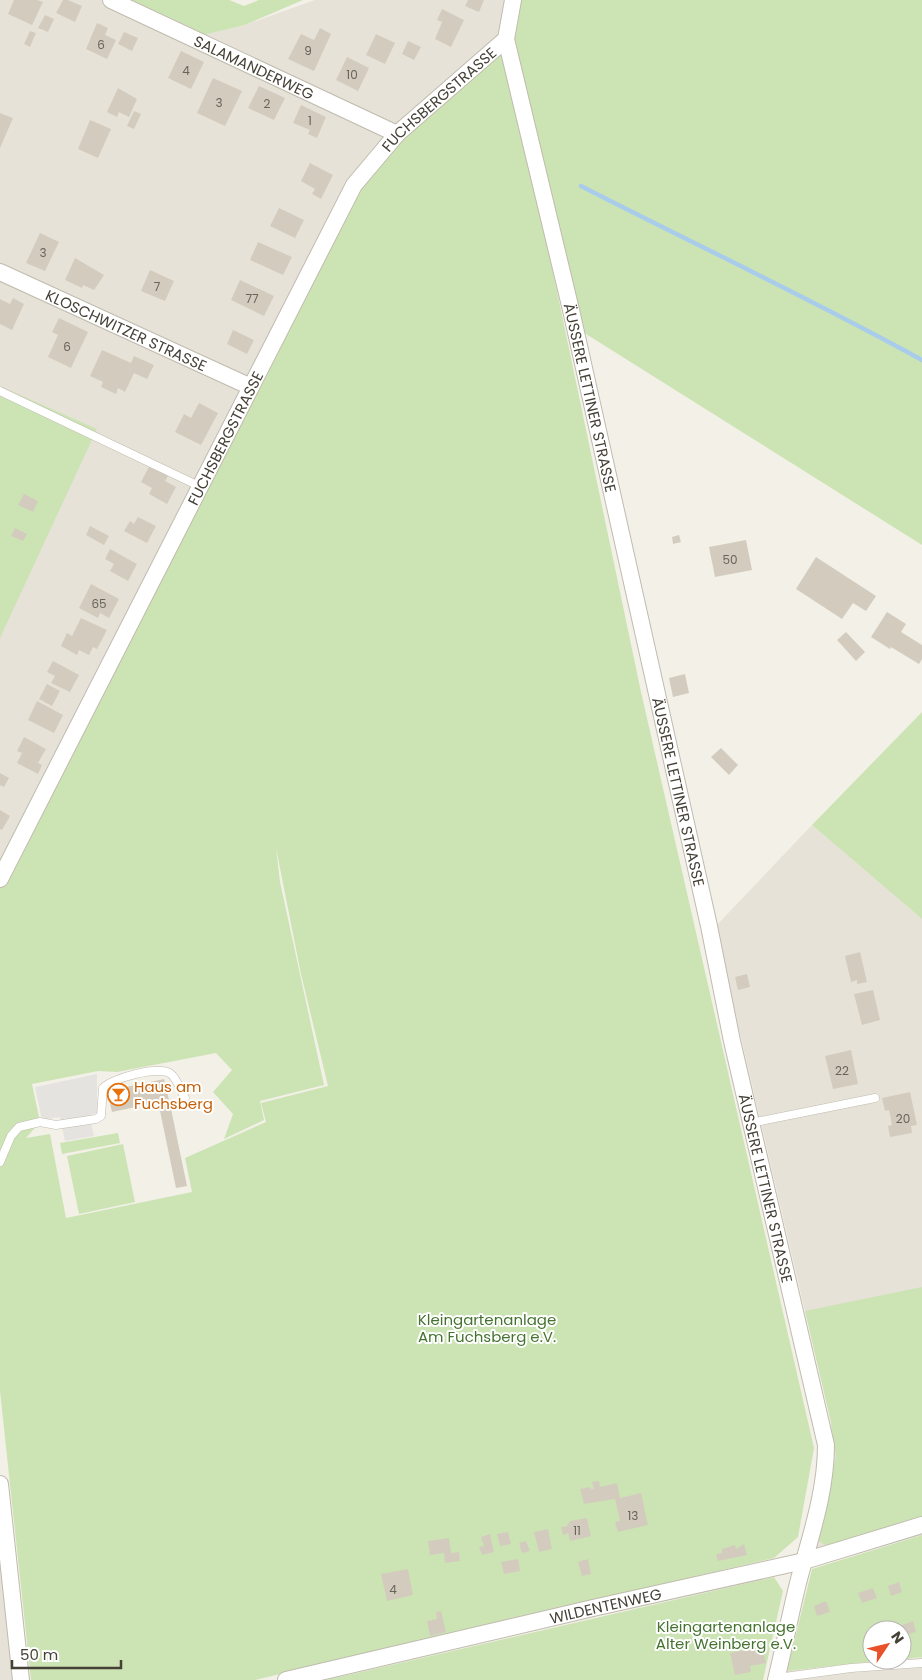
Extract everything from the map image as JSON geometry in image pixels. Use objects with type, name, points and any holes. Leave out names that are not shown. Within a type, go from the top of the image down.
[{"type":"street","name":"SALAMANDERWEG","points":[[111,0],[397,134]]},
{"type":"street","name":"ÄUSSERE LETTINER STRASSE","points":[[513,0],[506,39],[571,310],[751,1123],[826,1445],[826,1470],[817,1517],[798,1584],[777,1679]]},
{"type":"street","name":"FUCHSBERGSTRASSE","points":[[0,879],[124,632],[202,487],[354,185],[397,134],[506,39]]},
{"type":"street","name":"KLOSCHWITZER STRASSE","points":[[0,272],[251,387]]},
{"type":"street","points":[[0,1484],[21,1680]]},
{"type":"street","name":"WILDENTENWEG","points":[[286,1680],[804,1561],[922,1526]]},
{"type":"lane","points":[[0,391],[202,487]]},
{"type":"lane","points":[[0,1162],[11,1136],[19,1127],[40,1122],[56,1125],[96,1119],[101,1116],[103,1088],[118,1078],[162,1070],[171,1074],[185,1098]]},
{"type":"lane","points":[[751,1123],[875,1098]]},
{"type":"lane","points":[[777,1679],[851,1668],[922,1663]]},
{"type":"shaded area","points":[[0,0],[111,0],[195,37],[245,25],[315,0],[513,0],[506,39],[0,879]]},
{"type":"shaded area","points":[[812,825],[922,919],[922,1523],[804,1561],[826,1470],[831,1422],[715,927]]},
{"type":"shaded area","points":[[97,1074],[97,1113],[89,1115],[94,1136],[65,1141],[60,1117],[42,1120],[35,1087]]},
{"type":"shaded area","points":[[0,1484],[21,1680],[0,1680]]},
{"type":"shaded area","points":[[922,1657],[922,1680],[785,1680],[787,1671],[862,1663],[862,1670],[912,1670],[912,1658]]},
{"type":"green space","points":[[111,0],[229,0],[244,6],[259,0],[303,0],[245,25],[195,37]]},
{"type":"green space","points":[[513,0],[922,0],[922,545],[578,329],[506,39]]},
{"type":"green space","name":"Kleingartenanlage Am Fuchsberg e.V.","points":[[505,43],[641,692],[814,1448],[798,1537],[774,1558],[255,1680],[31,1680],[0,1391],[0,879],[354,185]],"holes":[[[276,848],[301,974],[328,1086],[261,1103],[266,1122],[185,1158],[192,1192],[66,1218],[50,1134],[26,1138],[40,1122],[32,1084],[98,1071],[117,1072],[216,1053],[232,1070],[213,1092],[233,1114],[224,1139],[264,1120],[260,1101],[324,1085],[280,882]]]},
{"type":"green space","points":[[0,386],[97,429],[0,638]]},
{"type":"green space","points":[[922,712],[922,919],[812,825]]},
{"type":"green space","points":[[118,1133],[120,1143],[62,1154],[60,1143]]},
{"type":"green space","points":[[123,1144],[135,1202],[79,1214],[67,1156]]},
{"type":"green space","points":[[922,1287],[922,1519],[828,1547],[816,1539],[836,1457],[831,1422],[805,1311]]},
{"type":"green space","points":[[922,1535],[922,1657],[912,1658],[912,1620],[862,1620],[862,1663],[787,1671],[812,1569]]},
{"type":"green space","name":"Kleingartenanlage Alter Weinberg e.V.","points":[[774,1577],[783,1591],[763,1680],[326,1680]]},
{"type":"building","points":[[14,0],[37,0],[43,2],[32,25],[8,14]]},
{"type":"building","points":[[63,0],[68,0],[82,6],[75,22],[56,13]]},
{"type":"building","points":[[468,0],[484,0],[479,12],[465,6]]},
{"type":"building","points":[[442,9],[464,20],[451,47],[435,39],[442,22],[437,20]]},
{"type":"building","points":[[45,15],[54,19],[48,32],[38,28]]},
{"type":"building","points":[[97,23],[108,28],[105,35],[116,40],[107,59],[86,49]]},
{"type":"building","points":[[320,28],[331,34],[314,71],[288,59],[301,34],[314,40]]},
{"type":"building","points":[[30,31],[36,33],[30,47],[24,44]]},
{"type":"building","points":[[124,32],[138,38],[132,51],[118,44]]},
{"type":"building","points":[[376,34],[395,43],[385,64],[366,55]]},
{"type":"building","points":[[408,41],[421,47],[414,60],[402,54]]},
{"type":"building","points":[[181,51],[204,62],[191,89],[168,78]]},
{"type":"building","points":[[347,57],[369,68],[358,91],[336,80]]},
{"type":"building","points":[[213,78],[242,91],[225,126],[197,113]]},
{"type":"building","points":[[259,86],[285,98],[274,120],[248,108]]},
{"type":"building","points":[[118,88],[137,99],[129,117],[119,112],[117,117],[107,112]]},
{"type":"building","points":[[301,105],[326,117],[317,138],[308,134],[310,130],[293,123]]},
{"type":"building","points":[[134,111],[141,114],[134,129],[127,126]]},
{"type":"building","points":[[0,113],[13,118],[0,148]]},
{"type":"building","points":[[90,120],[111,129],[98,158],[78,149]]},
{"type":"building","points":[[310,163],[333,175],[321,199],[312,194],[315,189],[301,181]]},
{"type":"building","points":[[279,208],[304,220],[295,238],[270,226]]},
{"type":"building","points":[[40,233],[59,242],[45,271],[26,263]]},
{"type":"building","points":[[258,242],[292,257],[283,275],[250,260]]},
{"type":"building","points":[[75,258],[104,275],[94,290],[83,285],[82,288],[65,280]]},
{"type":"building","points":[[150,270],[174,281],[165,301],[141,291]]},
{"type":"building","points":[[240,280],[274,296],[264,316],[231,300]]},
{"type":"building","points":[[13,298],[24,304],[12,330],[0,324],[0,299],[10,304]]},
{"type":"building","points":[[59,318],[88,332],[71,368],[48,357],[58,335],[52,332]]},
{"type":"building","points":[[233,330],[254,340],[247,354],[227,344]]},
{"type":"building","points":[[102,350],[131,363],[134,356],[154,365],[147,379],[134,373],[125,392],[118,388],[116,394],[101,387],[103,382],[90,376]]},
{"type":"building","points":[[199,403],[218,413],[201,445],[175,432],[184,414],[191,418]]},
{"type":"building","points":[[150,465],[169,474],[165,481],[176,487],[167,504],[149,494],[152,488],[141,482]]},
{"type":"building","points":[[24,494],[38,501],[33,512],[18,505]]},
{"type":"building","points":[[138,517],[156,526],[147,543],[124,531],[130,521],[134,524]]},
{"type":"building","points":[[90,526],[109,536],[104,545],[86,535]]},
{"type":"building","points":[[15,528],[27,534],[23,541],[11,536]]},
{"type":"building","points":[[679,535],[681,542],[673,544],[672,537]]},
{"type":"building","points":[[746,540],[752,570],[715,577],[709,547]]},
{"type":"building","points":[[110,549],[137,564],[128,581],[110,571],[114,564],[105,559]]},
{"type":"building","points":[[816,557],[876,596],[866,611],[853,603],[842,619],[796,589]]},
{"type":"building","points":[[91,584],[119,599],[109,618],[100,613],[98,618],[79,608]]},
{"type":"building","points":[[887,612],[906,624],[901,632],[922,645],[922,659],[919,664],[871,637]]},
{"type":"building","points":[[81,618],[107,630],[97,649],[93,647],[89,655],[79,650],[77,655],[61,646],[67,633],[72,636]]},
{"type":"building","points":[[846,632],[865,652],[856,661],[837,640]]},
{"type":"building","points":[[53,661],[79,675],[70,692],[51,683],[55,676],[47,672]]},
{"type":"building","points":[[685,674],[689,693],[673,697],[669,678]]},
{"type":"building","points":[[47,684],[60,691],[52,706],[39,699]]},
{"type":"building","points":[[37,701],[63,715],[54,733],[28,720]]},
{"type":"building","points":[[24,737],[46,749],[38,763],[42,765],[38,774],[17,763],[22,753],[17,751]]},
{"type":"building","points":[[721,748],[738,765],[729,775],[711,757]]},
{"type":"building","points":[[0,773],[9,778],[4,787],[0,785]]},
{"type":"building","points":[[0,810],[10,816],[2,830],[0,829]]},
{"type":"building","points":[[860,952],[867,982],[857,984],[857,980],[851,982],[845,956]]},
{"type":"building","points":[[747,974],[750,987],[738,990],[735,977]]},
{"type":"building","points":[[873,990],[880,1020],[862,1025],[854,994]]},
{"type":"building","points":[[851,1050],[858,1084],[833,1089],[825,1056]]},
{"type":"building","points":[[164,1079],[169,1100],[112,1112],[107,1091]]},
{"type":"building","points":[[910,1092],[917,1125],[911,1126],[912,1133],[890,1137],[888,1126],[892,1125],[889,1110],[885,1111],[882,1098]]},
{"type":"building","points":[[170,1104],[187,1186],[176,1188],[159,1106]]},
{"type":"building","points":[[599,1481],[600,1487],[617,1483],[620,1498],[641,1493],[648,1525],[618,1532],[615,1522],[620,1521],[615,1499],[584,1504],[580,1489],[590,1487],[594,1489],[592,1482]]},
{"type":"building","points":[[587,1518],[591,1536],[570,1541],[568,1533],[563,1535],[561,1527],[567,1526],[570,1521]]},
{"type":"building","points":[[548,1529],[552,1549],[539,1552],[534,1532]]},
{"type":"building","points":[[508,1532],[511,1544],[500,1546],[497,1534]]},
{"type":"building","points":[[490,1534],[494,1552],[482,1555],[479,1547],[484,1546],[481,1537]]},
{"type":"building","points":[[449,1538],[451,1553],[459,1552],[460,1561],[445,1563],[444,1553],[430,1555],[428,1541]]},
{"type":"building","points":[[526,1541],[530,1551],[522,1553],[519,1543]]},
{"type":"building","points":[[744,1544],[747,1555],[718,1561],[716,1554],[722,1553],[722,1549],[735,1545],[736,1549]]},
{"type":"building","points":[[518,1559],[520,1571],[504,1574],[501,1562]]},
{"type":"building","points":[[588,1559],[591,1574],[582,1576],[578,1562]]},
{"type":"building","points":[[408,1569],[413,1595],[387,1601],[381,1574]]},
{"type":"building","points":[[899,1582],[902,1592],[891,1596],[888,1586]]},
{"type":"building","points":[[873,1588],[877,1598],[862,1603],[858,1593]]},
{"type":"building","points":[[826,1601],[830,1612],[817,1616],[814,1606]]},
{"type":"building","points":[[441,1611],[446,1632],[430,1636],[427,1621],[437,1619],[436,1612]]},
{"type":"building","points":[[912,1621],[916,1632],[912,1633]]},
{"type":"building","points":[[762,1647],[766,1663],[750,1666],[751,1672],[735,1675],[730,1653]]},
{"type":"waterway","points":[[581,186],[795,293],[922,360]]},
{"type":"place","name":"Haus am Fuchsberg","points":[[118,1095]]}]
